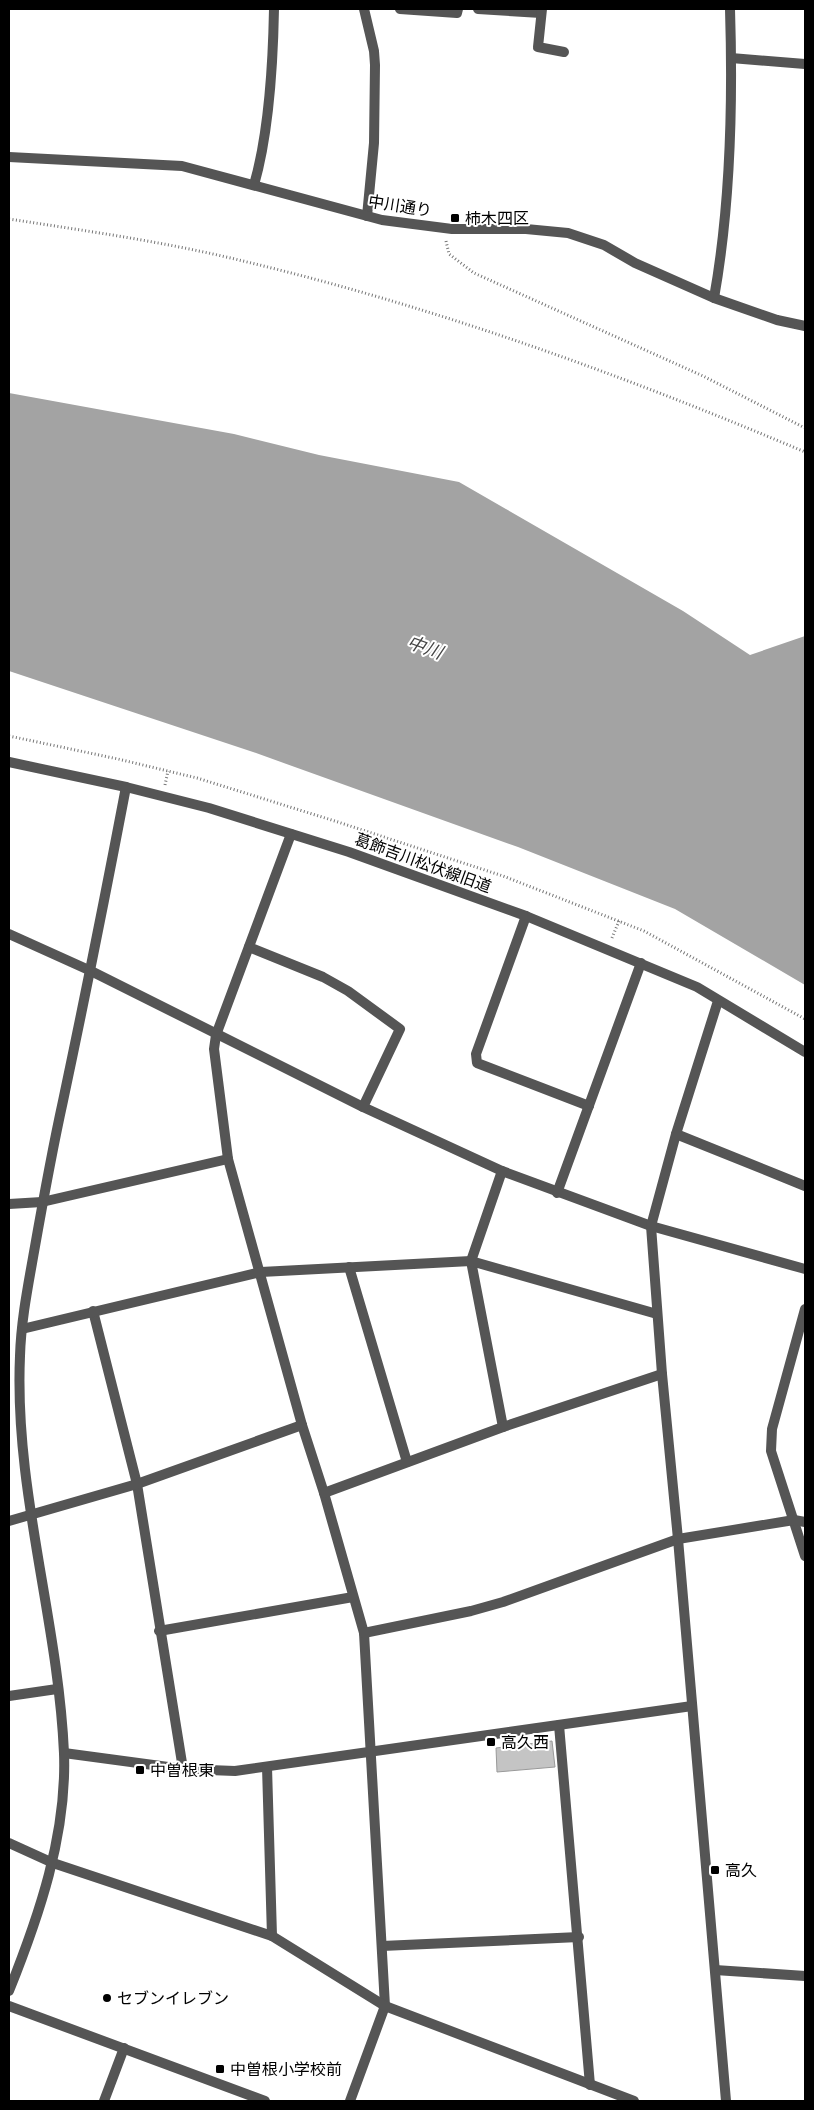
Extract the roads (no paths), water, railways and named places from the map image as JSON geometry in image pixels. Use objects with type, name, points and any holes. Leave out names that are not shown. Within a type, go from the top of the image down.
[{"type":"street","points":[[254,185],[259,168],[271,76],[274,9]]},
{"type":"street","points":[[364,9],[374,51],[375,110],[367,216]]},
{"type":"street","points":[[400,9],[458,12],[458,9]]},
{"type":"street","points":[[478,9],[542,11],[538,47],[564,52]]},
{"type":"street","points":[[714,298],[722,253],[728,184],[731,58],[730,9]]},
{"type":"street","points":[[731,58],[805,64]]},
{"type":"street","name":"中川通り","points":[[9,157],[182,166],[367,216],[443,228],[526,229],[576,235],[604,245],[635,262],[714,298],[777,320],[805,326]]},
{"type":"street","name":"葛飾吉川松伏線旧道","points":[[9,762],[126,787],[208,808],[350,852],[526,916],[697,987],[805,1052]]},
{"type":"street","points":[[9,1991],[52,1863],[62,1801],[64,1753],[58,1688],[30,1517],[20,1433],[19,1374],[22,1329],[42,1202],[91,971],[126,787]]},
{"type":"street","points":[[291,834],[216,1035],[214,1049],[228,1159],[302,1424],[364,1633],[372,1751],[384,2006],[350,2101]]},
{"type":"street","points":[[526,916],[476,1054],[477,1063],[589,1106]]},
{"type":"street","points":[[9,934],[91,971],[363,1107],[502,1171],[557,1193],[651,1226],[805,1269]]},
{"type":"street","points":[[249,947],[323,977],[348,991],[400,1029],[363,1107]]},
{"type":"street","points":[[557,1193],[641,963]]},
{"type":"street","points":[[718,1000],[676,1134],[651,1226],[662,1374],[726,2101]]},
{"type":"street","points":[[676,1134],[805,1186]]},
{"type":"street","points":[[9,1204],[42,1202],[228,1159]]},
{"type":"street","points":[[502,1171],[471,1261],[502,1427]]},
{"type":"street","points":[[22,1329],[261,1272],[471,1261],[657,1314]]},
{"type":"street","points":[[349,1267],[407,1462]]},
{"type":"street","points":[[805,1308],[772,1429],[770,1451],[805,1556]]},
{"type":"street","points":[[93,1311],[137,1484],[159,1631],[183,1770]]},
{"type":"street","points":[[324,1493],[502,1427],[662,1374]]},
{"type":"street","points":[[9,1522],[137,1484],[302,1424]]},
{"type":"street","points":[[364,1633],[471,1612],[678,1539],[794,1520],[805,1522]]},
{"type":"street","points":[[159,1631],[354,1598]]},
{"type":"street","points":[[9,1696],[58,1688]]},
{"type":"street","points":[[64,1753],[183,1770],[235,1771],[692,1706]]},
{"type":"street","points":[[559,1725],[579,1937],[590,2085]]},
{"type":"street","points":[[267,1767],[272,1936]]},
{"type":"street","points":[[9,1842],[52,1863],[272,1936],[384,2006],[634,2101]]},
{"type":"street","points":[[382,1946],[579,1937]]},
{"type":"street","points":[[715,1970],[805,1976]]},
{"type":"street","points":[[9,2006],[265,2101]]},
{"type":"street","points":[[104,2101],[124,2048]]},
{"type":"water","name":"中川","points":[[9,393],[234,434],[319,455],[459,482],[683,611],[750,655],[805,636],[805,985],[675,909],[518,847],[253,752],[9,671]]},
{"type":"place","name":"柿木四区","points":[[455,218]]},
{"type":"place","name":"高久西","points":[[491,1742]]},
{"type":"place","name":"中曽根東","points":[[140,1770]]},
{"type":"place","name":"高久","points":[[715,1870]]},
{"type":"place","name":"セブンイレブン","points":[[107,1998]]},
{"type":"place","name":"中曽根小学校前","points":[[220,2069]]}]
